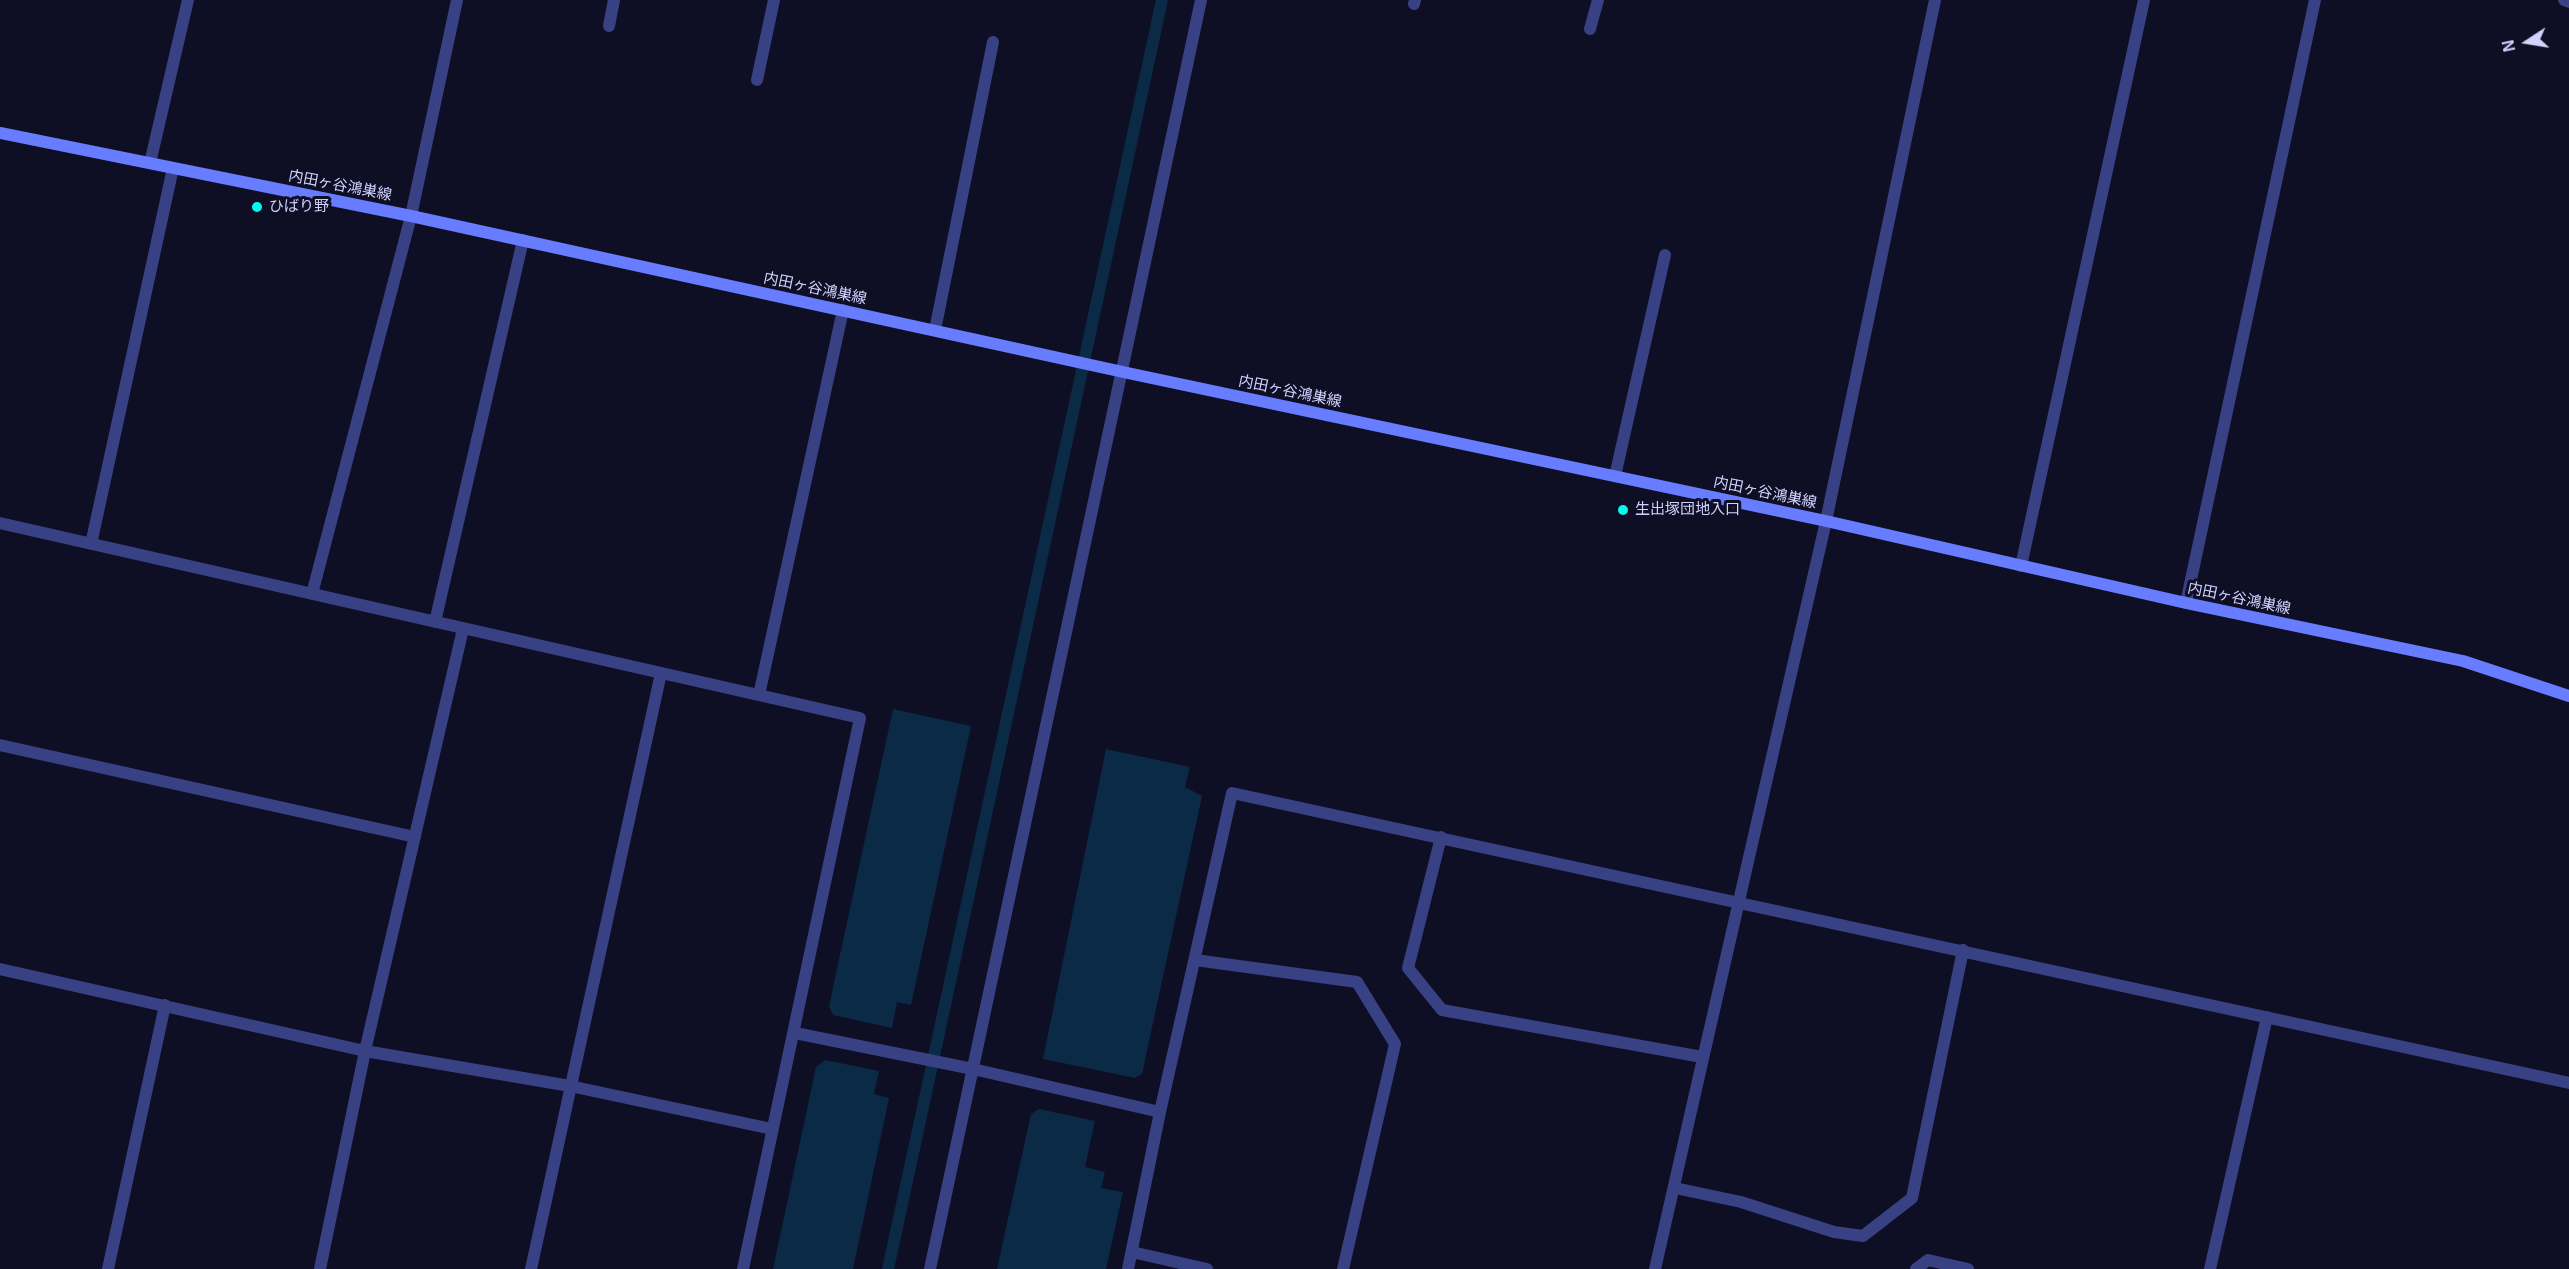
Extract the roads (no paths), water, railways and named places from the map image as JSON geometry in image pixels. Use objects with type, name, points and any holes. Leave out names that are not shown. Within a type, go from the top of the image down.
[{"type":"main road","name":"内田ヶ谷鴻巣線","points":[[0,133],[411,216],[1123,372],[1826,521],[2186,603],[2463,661],[2569,696]]},
{"type":"street","points":[[150,163],[188,0]]},
{"type":"street","points":[[312,594],[411,216],[457,0]]},
{"type":"street","points":[[609,26],[614,0]]},
{"type":"street","points":[[757,80],[774,0]]},
{"type":"street","points":[[930,1269],[1201,0]]},
{"type":"street","points":[[1590,29],[1598,0]]},
{"type":"street","points":[[1655,1269],[1826,521],[1935,0]]},
{"type":"street","points":[[2021,566],[2144,0]]},
{"type":"street","points":[[2186,603],[2315,0]]},
{"type":"street","points":[[2564,0],[2569,2]]},
{"type":"street","points":[[935,330],[993,42]]},
{"type":"street","points":[[91,544],[173,168]]},
{"type":"street","points":[[435,622],[523,240]]},
{"type":"street","points":[[1615,476],[1665,255]]},
{"type":"street","points":[[759,695],[843,310]]},
{"type":"street","points":[[0,523],[860,718],[795,1033],[772,1129],[743,1269]]},
{"type":"street","points":[[320,1269],[365,1051],[464,629]]},
{"type":"street","points":[[531,1269],[661,673]]},
{"type":"street","points":[[0,745],[415,837]]},
{"type":"street","points":[[1128,1269],[1160,1112],[1232,793],[1739,901],[2569,1083]]},
{"type":"street","points":[[1441,837],[1408,968],[1442,1010],[1702,1058]]},
{"type":"street","points":[[1675,1188],[1741,1202],[1834,1232],[1863,1236],[1912,1198],[1963,950]]},
{"type":"street","points":[[1195,960],[1357,982],[1395,1044],[1343,1269]]},
{"type":"street","points":[[0,969],[365,1051],[570,1086],[772,1129]]},
{"type":"street","points":[[108,1269],[165,1005]]},
{"type":"street","points":[[2210,1269],[2267,1017]]},
{"type":"street","points":[[795,1033],[973,1069],[1160,1112]]},
{"type":"street","points":[[1132,1252],[1207,1269]]},
{"type":"street","points":[[1916,1269],[1928,1260],[1968,1269]]},
{"type":"water","points":[[893,709],[971,726],[911,1005],[897,1002],[892,1028],[833,1015],[829,1006]]},
{"type":"water","points":[[1106,749],[1190,767],[1185,787],[1202,796],[1142,1074],[1135,1078],[1043,1059]]},
{"type":"water","points":[[825,1060],[879,1071],[874,1094],[889,1098],[853,1269],[773,1269],[816,1067]]},
{"type":"water","points":[[1039,1109],[1095,1121],[1085,1167],[1105,1172],[1101,1188],[1123,1192],[1106,1269],[997,1269],[1031,1114]]},
{"type":"waterway","points":[[888,1269],[1162,0]]},
{"type":"place","name":"ひばり野","points":[[257,207]]},
{"type":"place","name":"生出塚団地入口","points":[[1623,510]]}]
